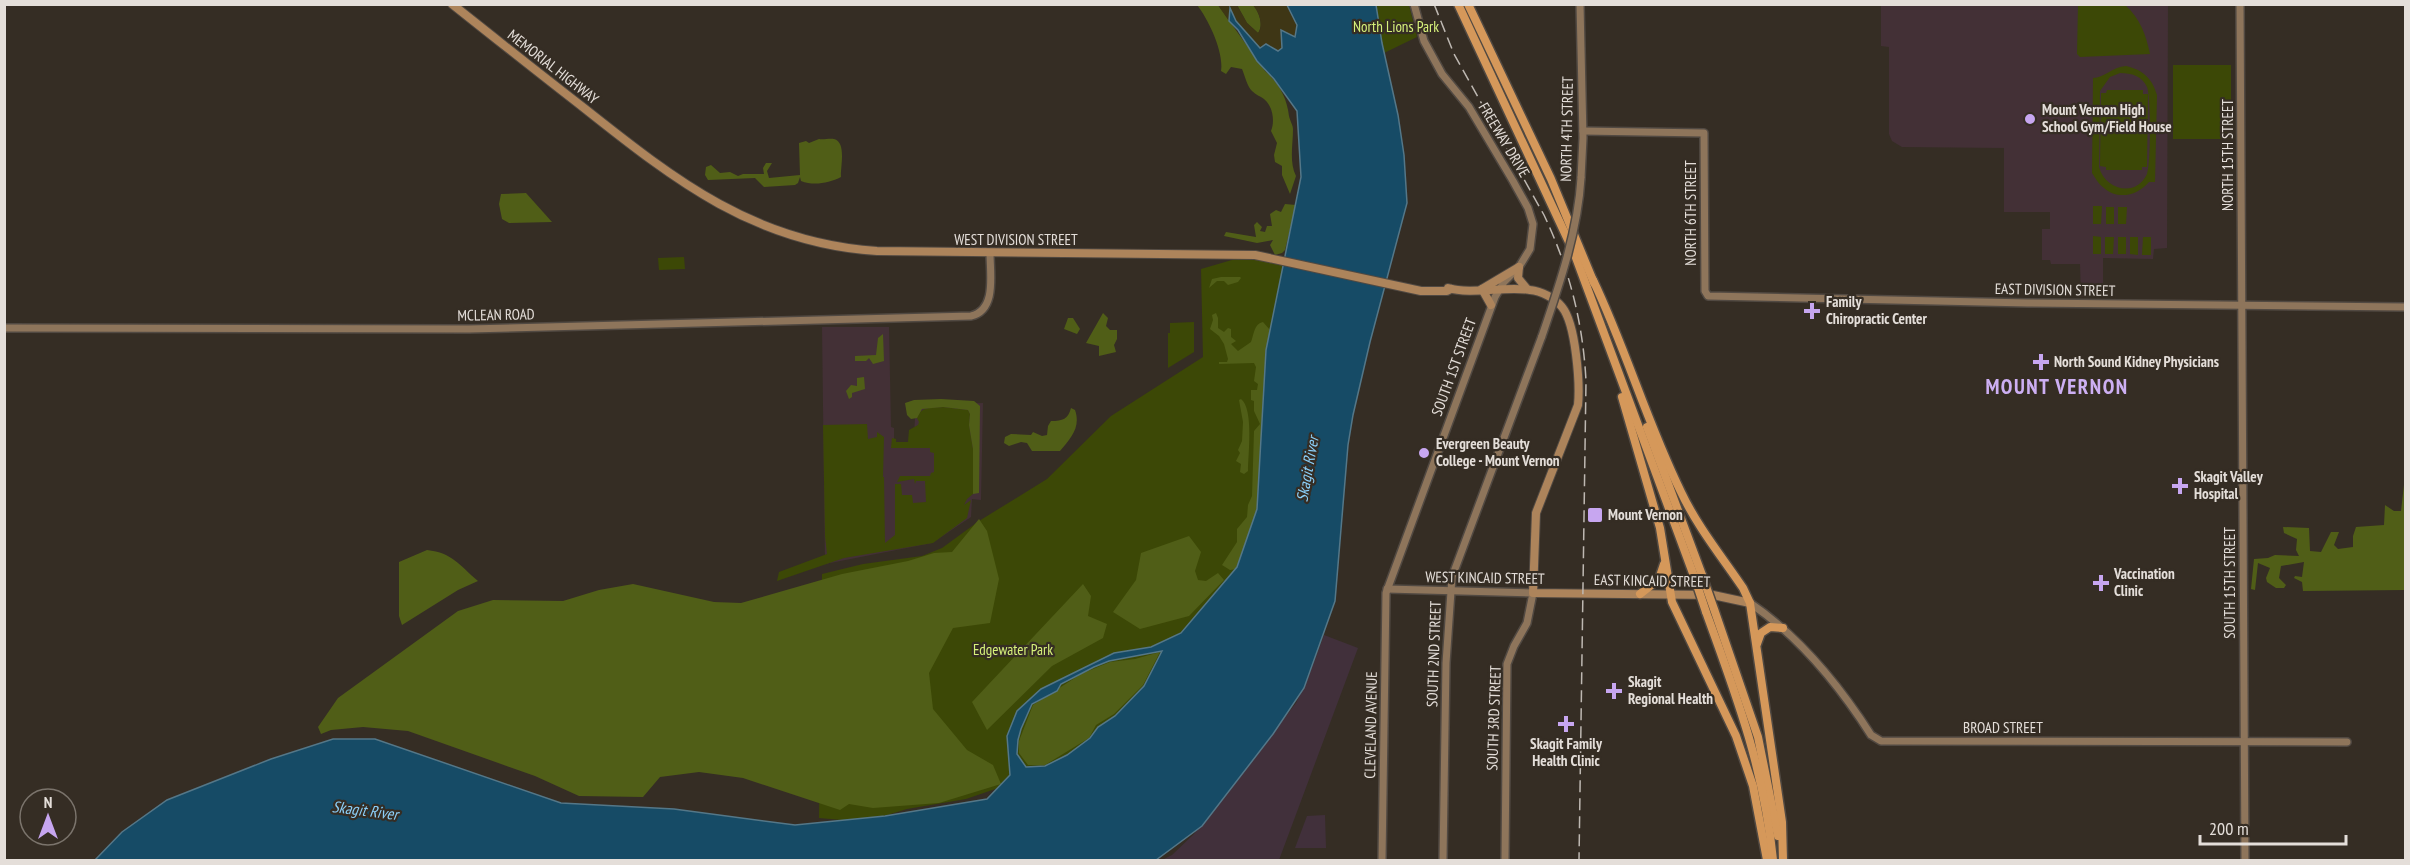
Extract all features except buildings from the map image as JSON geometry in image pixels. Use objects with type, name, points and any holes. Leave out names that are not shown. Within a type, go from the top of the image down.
[{"type":"highway","points":[[1458,4],[1560,219],[1698,575]]},
{"type":"highway","points":[[1468,4],[1547,169],[1593,280],[1698,575],[1758,766],[1773,861]]},
{"type":"highway","points":[[1593,280],[1614,324],[1680,491],[1743,588],[1750,603],[1782,822],[1782,861]]},
{"type":"highway","points":[[1613,359],[1616,379],[1660,528],[1670,595],[1736,736],[1753,786],[1767,861]]},
{"type":"highway","points":[[1640,594],[1659,579],[1665,555]]},
{"type":"highway","points":[[1710,610],[1758,737],[1782,861]]},
{"type":"highway","points":[[1757,644],[1761,633],[1770,627],[1783,628]]},
{"type":"main road","name":"MEMORIAL HIGHWAY","points":[[452,4],[637,150]]},
{"type":"main road","name":"WEST DIVISION STREET","points":[[637,150],[672,176],[712,201],[758,222],[786,233],[859,249],[990,253],[1255,255],[1421,291],[1527,290]]},
{"type":"main road","points":[[1491,305],[1482,290],[1519,267]]},
{"type":"main road","points":[[1519,267],[1518,278],[1527,290]]},
{"type":"main road","name":"SOUTH 3RD STREET","points":[[1527,290],[1548,296],[1562,307],[1568,319],[1580,388],[1578,405],[1536,513],[1533,593]]},
{"type":"main road","name":"WEST KINCAID STREET","points":[[1533,593],[1583,593]]},
{"type":"main road","name":"EAST KINCAID STREET","points":[[1583,593],[1721,596]]},
{"type":"main road","name":"BROAD STREET","points":[[1721,596],[1750,603]]},
{"type":"street","name":"FREEWAY DRIVE","points":[[1414,4],[1424,41],[1442,74],[1469,107],[1528,208],[1533,224],[1532,245],[1519,267],[1499,289]]},
{"type":"street","name":"NORTH 4TH STREET","points":[[1567,253],[1581,178],[1583,131],[1580,4]]},
{"type":"street","name":"NORTH 15TH STREET","points":[[2240,4],[2242,305]]},
{"type":"street","name":"NORTH 6TH STREET","points":[[1583,131],[1704,133],[1705,294]]},
{"type":"street","name":"MCLEAN ROAD","points":[[4,328],[469,329],[971,316],[985,308],[990,290],[990,253]]},
{"type":"street","name":"SOUTH 2ND STREET","points":[[1443,861],[1446,663],[1452,577],[1542,336],[1567,253]]},
{"type":"street","name":"SOUTH 1ST STREET","points":[[1387,589],[1491,305],[1499,289]]},
{"type":"street","name":"EAST DIVISION STREET","points":[[1705,294],[1712,297],[1778,299],[2406,307]]},
{"type":"street","name":"SOUTH 15TH STREET","points":[[2242,305],[2245,861]]},
{"type":"street","name":"WEST KINCAID STREET","points":[[1387,589],[1533,593]]},
{"type":"street","name":"CLEVELAND AVENUE","points":[[1382,861],[1387,589]]},
{"type":"street","name":"SOUTH 3RD STREET","points":[[1505,861],[1507,664],[1527,623],[1533,593]]},
{"type":"street","name":"BROAD STREET","points":[[1750,603],[1783,628],[1827,675],[1870,735],[1881,741],[2347,742]]},
{"type":"shaded area","points":[[1881,5],[2168,5],[2167,248],[2154,249],[2153,259],[2103,258],[2103,297],[2081,297],[2080,264],[2051,264],[2050,260],[2042,260],[2042,229],[2050,229],[2050,212],[2004,212],[2004,148],[1902,147],[1892,141],[1889,134],[1889,47],[1881,46]]},
{"type":"shaded area","points":[[822,327],[889,327],[891,427],[894,428],[894,447],[913,447],[916,405],[983,403],[981,500],[972,499],[971,517],[932,543],[825,564]]},
{"type":"shaded area","points":[[1324,635],[1358,648],[1279,860],[1162,860],[1172,855],[1194,834],[1296,703]]},
{"type":"shaded area","points":[[1325,815],[1326,848],[1295,848],[1307,816]]},
{"type":"green space","points":[[1197,5],[1218,5],[1282,91],[1293,129],[1292,159],[1296,176],[1290,194],[1282,175],[1282,166],[1275,162],[1277,143],[1271,131],[1273,119],[1271,110],[1264,99],[1250,89],[1242,69],[1231,67],[1226,74],[1221,71],[1215,37]]},
{"type":"green space","points":[[1237,5],[1253,5],[1261,22],[1258,33],[1247,23]]},
{"type":"green space","name":"North Lions Park","points":[[1372,5],[1409,5],[1417,37],[1382,54]]},
{"type":"green space","points":[[2078,5],[2125,5],[2142,27],[2150,54],[2080,57],[2077,54]]},
{"type":"green space","points":[[2173,65],[2231,65],[2231,139],[2173,139]]},
{"type":"green space","points":[[2126,66],[2142,72],[2149,79],[2157,95],[2155,182],[2149,182],[2139,191],[2127,195],[2109,192],[2098,183],[2092,173],[2093,78]],"holes":[[[2120,73],[2136,76],[2145,83],[2150,116],[2147,174],[2142,182],[2129,188],[2114,186],[2102,175],[2099,167],[2100,91],[2110,77]]]},
{"type":"green space","points":[[2107,90],[2143,90],[2143,94],[2148,94],[2147,167],[2142,167],[2142,170],[2106,170],[2106,167],[2100,166],[2101,93],[2106,93]]},
{"type":"green space","points":[[819,139],[838,141],[842,150],[841,177],[816,184],[801,181],[800,177],[795,185],[764,187],[755,178],[708,180],[705,175],[706,167],[711,165],[720,173],[730,172],[738,176],[764,174],[763,168],[766,163],[772,163],[767,171],[769,178],[800,175],[799,143],[806,141],[809,143]]},
{"type":"green space","points":[[526,193],[552,222],[509,223],[502,219],[499,204],[501,194]]},
{"type":"green space","points":[[1285,204],[1296,205],[1285,250],[1282,253],[1275,255],[1270,245],[1273,240],[1257,243],[1224,236],[1226,232],[1256,237],[1254,225],[1257,222],[1262,227],[1260,231],[1265,232],[1267,226],[1272,226],[1270,214],[1276,210],[1281,212]]},
{"type":"green space","points":[[2093,206],[2102,206],[2101,224],[2093,224]]},
{"type":"green space","points":[[2106,207],[2114,207],[2114,224],[2106,224]]},
{"type":"green space","points":[[2118,207],[2127,207],[2126,224],[2118,224]]},
{"type":"green space","points":[[2093,236],[2101,237],[2101,254],[2093,254]]},
{"type":"green space","points":[[2105,237],[2114,237],[2113,254],[2105,254]]},
{"type":"green space","points":[[2118,237],[2126,237],[2126,254],[2118,254]]},
{"type":"green space","points":[[2130,237],[2138,237],[2138,255],[2130,254]]},
{"type":"green space","points":[[2143,237],[2151,237],[2151,255],[2142,255]]},
{"type":"green space","name":"Edgewater Park","points":[[1249,255],[1285,259],[1266,350],[1263,486],[1243,556],[1189,645],[1066,765],[966,799],[853,821],[819,818],[822,574],[863,564],[922,556],[942,548],[979,521],[1047,479],[1111,416],[1203,357],[1201,269]]},
{"type":"green space","points":[[684,257],[685,269],[659,270],[658,258]]},
{"type":"green space","points":[[1241,278],[1238,282],[1228,285],[1224,281],[1217,281],[1209,288],[1212,279]]},
{"type":"green space","points":[[1103,313],[1108,318],[1106,326],[1110,330],[1117,330],[1114,345],[1116,352],[1099,356],[1099,346],[1086,343]]},
{"type":"green space","points":[[1216,313],[1218,328],[1224,332],[1228,328],[1231,329],[1231,337],[1236,341],[1231,344],[1238,351],[1251,342],[1260,323],[1263,322],[1270,330],[1266,350],[1258,509],[1236,569],[1230,570],[1222,565],[1237,542],[1237,529],[1247,517],[1248,505],[1252,496],[1254,431],[1260,424],[1254,411],[1254,401],[1251,400],[1251,390],[1257,390],[1258,384],[1254,381],[1256,367],[1254,363],[1219,364],[1219,362],[1227,362],[1228,359],[1224,344],[1219,336],[1210,329],[1212,315]]},
{"type":"green space","points":[[1068,318],[1073,318],[1080,329],[1077,334],[1064,329]]},
{"type":"green space","points":[[1194,322],[1194,352],[1168,368],[1170,323]]},
{"type":"green space","points":[[883,334],[884,361],[873,364],[869,358],[866,361],[855,361],[855,356],[876,355],[878,338]]},
{"type":"green space","points":[[864,377],[865,389],[852,393],[849,399],[846,391],[851,385],[857,386],[857,378]]},
{"type":"green space","points":[[1241,399],[1248,412],[1249,422],[1248,471],[1244,474],[1240,472],[1241,464],[1236,461],[1242,441],[1243,422],[1239,400]]},
{"type":"green space","points":[[914,400],[974,401],[980,406],[979,493],[973,494],[973,449],[968,410],[943,407],[922,409],[917,418],[911,419],[907,415],[905,403]]},
{"type":"green space","points":[[927,408],[968,410],[970,414],[973,494],[964,505],[971,500],[967,518],[933,543],[844,558],[777,581],[779,572],[827,554],[823,425],[867,424],[868,439],[877,437],[877,432],[884,437],[885,543],[895,535],[895,484],[901,484],[902,495],[912,495],[913,503],[926,502],[925,481],[916,481],[915,484],[914,479],[897,482],[900,476],[930,476],[934,472],[934,453],[930,452],[930,448],[891,448],[892,438],[896,439],[896,442],[908,442],[909,430],[918,425],[917,418],[921,411]]},
{"type":"green space","points":[[1071,408],[1075,410],[1077,416],[1076,427],[1060,451],[1032,451],[1027,443],[1021,442],[1009,446],[1004,443],[1005,437],[1011,434],[1031,435],[1033,432],[1042,436],[1047,435],[1051,421],[1064,419]]},
{"type":"green space","points":[[2405,476],[2405,590],[2303,591],[2302,582],[2294,578],[2295,576],[2302,577],[2304,562],[2281,566],[2279,578],[2286,585],[2284,588],[2276,588],[2267,582],[2266,578],[2270,568],[2258,563],[2255,590],[2251,589],[2254,559],[2275,555],[2299,556],[2296,550],[2297,539],[2284,533],[2283,527],[2309,528],[2310,551],[2321,552],[2331,532],[2339,532],[2334,545],[2338,549],[2353,547],[2356,527],[2384,525],[2385,505],[2394,511],[2401,511]]},
{"type":"green space","points":[[979,519],[987,531],[999,579],[990,623],[953,628],[929,673],[933,709],[967,750],[993,765],[1001,784],[939,803],[873,808],[849,804],[840,810],[743,778],[699,772],[660,777],[643,797],[579,796],[535,776],[408,731],[363,727],[331,730],[321,734],[318,727],[338,698],[458,611],[493,600],[563,601],[599,590],[633,584],[714,602],[741,603],[842,574],[908,561],[934,553],[952,552]]},
{"type":"green space","points":[[1189,536],[1201,552],[1195,571],[1198,580],[1206,581],[1218,573],[1224,580],[1189,616],[1140,629],[1113,612],[1136,580],[1141,553]]},
{"type":"green space","points":[[427,550],[450,557],[478,581],[458,590],[402,625],[399,616],[399,562]]},
{"type":"green space","points":[[1083,584],[1091,596],[1088,616],[1107,624],[1103,638],[1052,666],[987,730],[972,702]]},
{"type":"green space","points":[[1160,652],[1143,685],[1114,714],[1096,725],[1089,738],[1045,765],[1028,765],[1019,753],[1019,741],[1033,705],[1081,674],[1110,662],[1135,659]]},
{"type":"sand","points":[[1218,5],[1237,5],[1247,23],[1258,33],[1261,26],[1260,19],[1253,5],[1287,5],[1297,25],[1295,38],[1281,33],[1282,48],[1278,51],[1266,44],[1260,48],[1237,22],[1231,10],[1229,21]]},
{"type":"water","name":"Skagit River","points":[[1287,5],[1376,5],[1398,115],[1404,155],[1407,203],[1353,415],[1348,445],[1335,601],[1304,688],[1273,734],[1202,826],[1156,860],[95,860],[122,832],[167,800],[271,759],[333,739],[375,739],[561,803],[674,809],[795,825],[885,816],[987,799],[1010,775],[1007,736],[1017,711],[1041,689],[1114,653],[1151,647],[1181,633],[1237,567],[1257,509],[1266,350],[1301,177],[1297,111],[1229,21],[1230,8],[1236,21],[1260,48],[1266,44],[1278,51],[1282,48],[1281,30],[1295,37],[1297,25]],"holes":[[[1162,651],[1144,686],[1115,716],[1098,727],[1090,738],[1067,755],[1045,766],[1026,767],[1017,754],[1021,729],[1032,704],[1057,691],[1061,684],[1109,661]]]},
{"type":"railway","points":[[1434,4],[1454,54],[1553,235],[1573,296],[1582,338],[1586,381],[1579,860]]},
{"type":"place","name":"Mount Vernon High School Gym/Field House","points":[[2030,119]]},
{"type":"place","name":"Family Chiropractic Center","points":[[1812,311]]},
{"type":"place","name":"North Sound Kidney Physicians","points":[[2041,362]]},
{"type":"place","name":"Evergreen Beauty College - Mount Vernon","points":[[1424,453]]},
{"type":"place","name":"Skagit Valley Hospital","points":[[2180,486]]},
{"type":"place","name":"Mount Vernon","points":[[1595,515]]},
{"type":"place","name":"Vaccination Clinic","points":[[2101,583]]},
{"type":"place","name":"Skagit Regional Health","points":[[1614,691]]},
{"type":"place","name":"Skagit Family Health Clinic","points":[[1566,724]]},
{"type":"district","name":"MOUNT VERNON","points":[[2057,387]]}]
